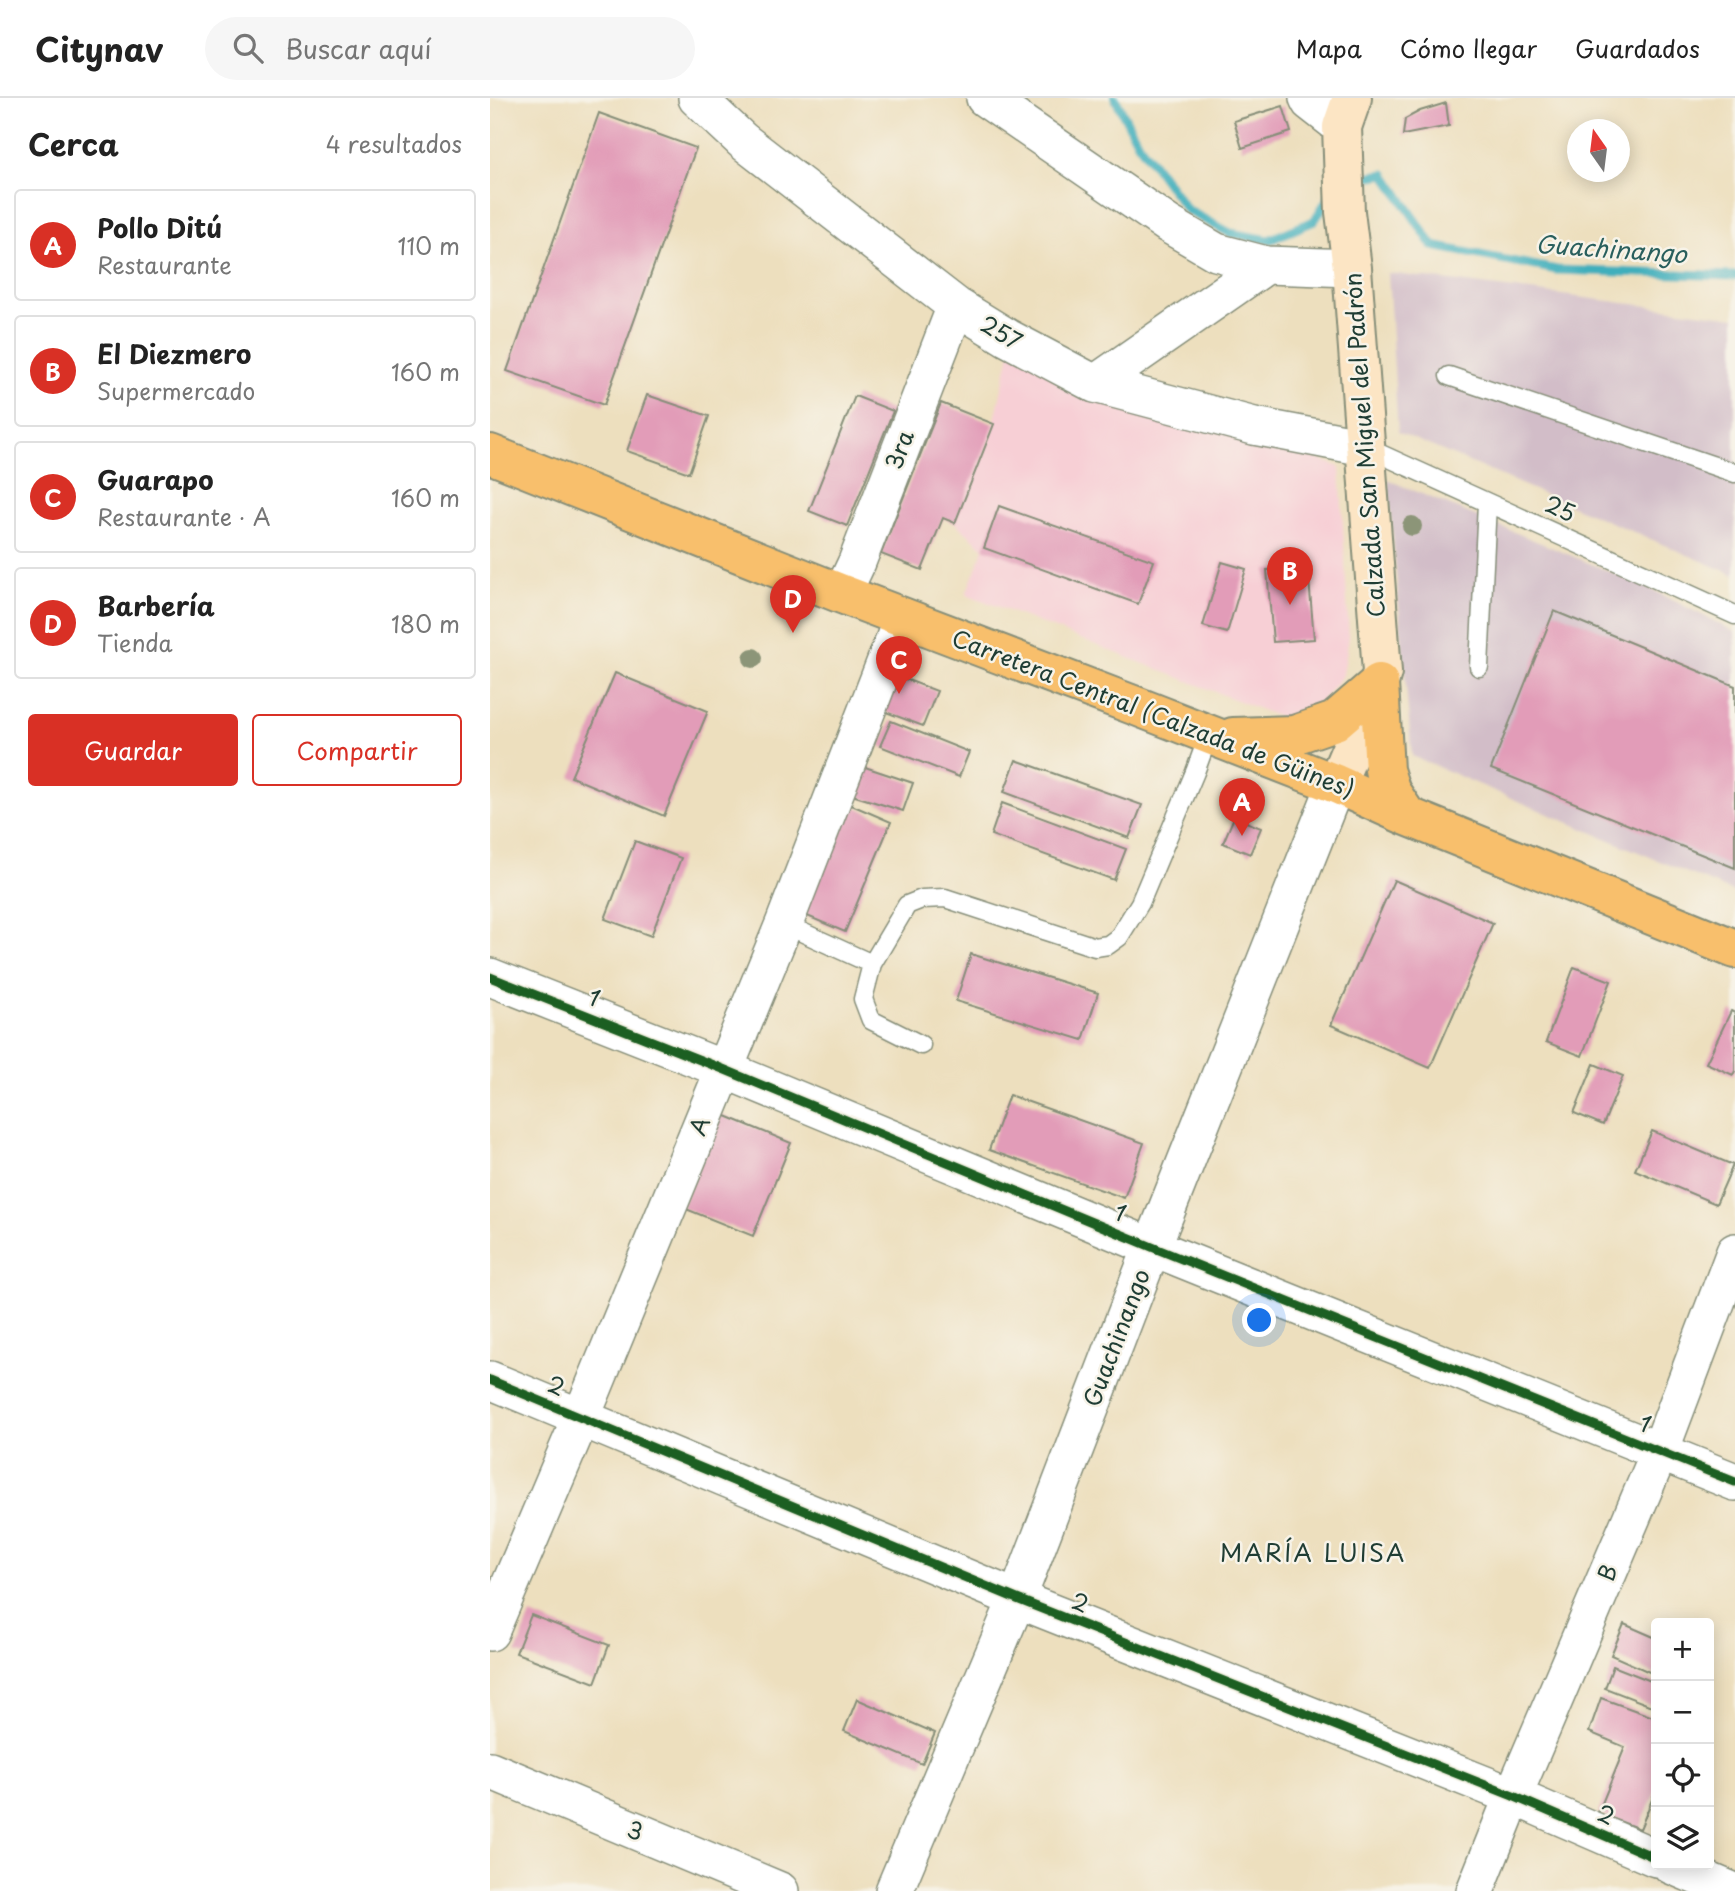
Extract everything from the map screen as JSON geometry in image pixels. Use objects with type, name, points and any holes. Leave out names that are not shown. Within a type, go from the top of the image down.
[{"type":"main road","name":"Calzada San Miguel del Padrón","points":[[1336,784],[1382,672],[1352,268],[1345,212],[1345,126]]},
{"type":"main road","name":"Carretera Central (Calzada de Güines)","points":[[490,454],[842,594],[1336,784],[1407,816],[1735,949]]},
{"type":"main road","points":[[1214,736],[1294,735],[1305,732],[1335,720],[1379,683]]},
{"type":"main road","points":[[1379,683],[1384,770],[1391,792],[1407,816]]},
{"type":"street","name":"257","points":[[697,98],[743,141],[956,306],[1008,338],[1095,384],[1254,426],[1366,447]]},
{"type":"street","points":[[985,98],[1168,224],[1216,252],[1266,265],[1352,268]]},
{"type":"street","points":[[1308,98],[1345,126]]},
{"type":"street","points":[[1095,384],[1266,265]]},
{"type":"street","name":"3ra","points":[[842,594],[857,562],[956,306]]},
{"type":"street","name":"A","points":[[490,1632],[784,924],[902,617]]},
{"type":"street","name":"Guachinango","points":[[894,1891],[1017,1599],[1152,1247],[1336,784]]},
{"type":"street","name":"1","points":[[490,977],[723,1069],[1152,1247],[1735,1482]]},
{"type":"street","name":"B","points":[[1475,1891],[1660,1451],[1735,1252]]},
{"type":"street","name":"2","points":[[490,1380],[1017,1599],[1513,1796],[1651,1856]]},
{"type":"street","name":"3","points":[[490,1770],[780,1891]]},
{"type":"street","points":[[1683,1870],[1731,1891]]},
{"type":"lane","points":[[1450,376],[1735,473]]},
{"type":"lane","name":"25","points":[[1366,447],[1735,615]]},
{"type":"lane","points":[[1479,667],[1488,503]]},
{"type":"lane","points":[[920,1045],[871,1020],[863,999],[872,964],[906,905],[922,899],[945,898],[1095,947],[1108,945],[1119,937],[1139,903],[1195,772],[1214,736]]},
{"type":"lane","points":[[784,924],[872,964]]},
{"type":"shaded area","points":[[1388,273],[1735,317],[1735,575],[1398,432]]},
{"type":"shaded area","points":[[1011,348],[1340,467],[1349,638],[1343,675],[1320,703],[1302,714],[1282,718],[966,594],[984,548],[955,523],[994,424]]},
{"type":"shaded area","points":[[1388,480],[1647,587],[1735,632],[1735,893],[1412,756]]},
{"type":"building","points":[[1446,103],[1449,126],[1403,135],[1405,119]]},
{"type":"building","points":[[1283,106],[1291,132],[1242,148],[1234,121]]},
{"type":"building","points":[[599,113],[696,148],[604,405],[507,371]]},
{"type":"building","points":[[647,395],[709,416],[689,473],[627,451]]},
{"type":"building","points":[[855,396],[893,411],[847,526],[809,511]]},
{"type":"building","points":[[941,403],[994,424],[955,523],[943,518],[922,570],[881,554]]},
{"type":"building","points":[[999,506],[1154,561],[1138,604],[984,548]]},
{"type":"building","points":[[1222,562],[1246,569],[1227,633],[1203,626]]},
{"type":"building","points":[[1308,567],[1314,639],[1273,642],[1267,570]]},
{"type":"building","points":[[1554,611],[1735,686],[1735,868],[1491,769]]},
{"type":"building","points":[[615,673],[708,711],[664,816],[571,777]]},
{"type":"building","points":[[897,676],[937,691],[923,726],[883,711]]},
{"type":"building","points":[[891,721],[969,752],[959,777],[880,746]]},
{"type":"building","points":[[1016,760],[1142,805],[1129,838],[1004,792]]},
{"type":"building","points":[[859,765],[913,783],[903,811],[849,794]]},
{"type":"building","points":[[840,800],[891,822],[845,932],[793,910]]},
{"type":"building","points":[[1002,803],[1126,849],[1114,880],[991,835]]},
{"type":"building","points":[[1234,817],[1261,828],[1250,854],[1223,843]]},
{"type":"building","points":[[635,841],[681,858],[651,936],[605,919]]},
{"type":"building","points":[[1394,880],[1493,923],[1430,1068],[1331,1025]]},
{"type":"building","points":[[971,954],[1098,993],[1083,1040],[956,1001]]},
{"type":"building","points":[[1574,967],[1611,981],[1582,1056],[1546,1042]]},
{"type":"building","points":[[1731,1011],[1735,1013],[1733,1075],[1706,1063]]},
{"type":"building","points":[[1594,1064],[1623,1076],[1603,1125],[1574,1113]]},
{"type":"building","points":[[1009,1095],[1144,1143],[1124,1198],[989,1150]]},
{"type":"building","points":[[721,1114],[791,1143],[753,1236],[681,1207]]},
{"type":"building","points":[[1652,1131],[1733,1165],[1716,1204],[1635,1170]]},
{"type":"building","points":[[531,1615],[609,1645],[595,1683],[516,1653]]},
{"type":"building","points":[[1624,1624],[1651,1636],[1651,1673],[1611,1655]]},
{"type":"building","points":[[1613,1666],[1651,1681],[1651,1706],[1605,1688]]},
{"type":"building","points":[[1601,1698],[1651,1716],[1651,1802],[1640,1829],[1598,1813],[1625,1747],[1589,1732]]},
{"type":"building","points":[[857,1699],[935,1733],[922,1764],[844,1731]]},
{"type":"waterway","name":"Guachinango","points":[[1115,98],[1138,143],[1187,210],[1230,233],[1269,240],[1314,221],[1331,194]]},
{"type":"waterway","name":"Guachinango","points":[[1351,179],[1385,174],[1433,246],[1557,270],[1735,276]]},
{"type":"cycle path","points":[[490,977],[723,1069],[1152,1247],[1735,1482]]},
{"type":"cycle path","points":[[490,1380],[1017,1599],[1513,1796],[1651,1856]]},
{"type":"place","name":"El Diezmero","points":[[1290,605]]},
{"type":"place","name":"Barbería","points":[[793,633]]},
{"type":"place","name":"Guarapo","points":[[899,694]]},
{"type":"place","name":"Pollo Ditú","points":[[1242,836]]},
{"type":"district","name":"MARÍA LUISA","points":[[1313,1554]]}]
